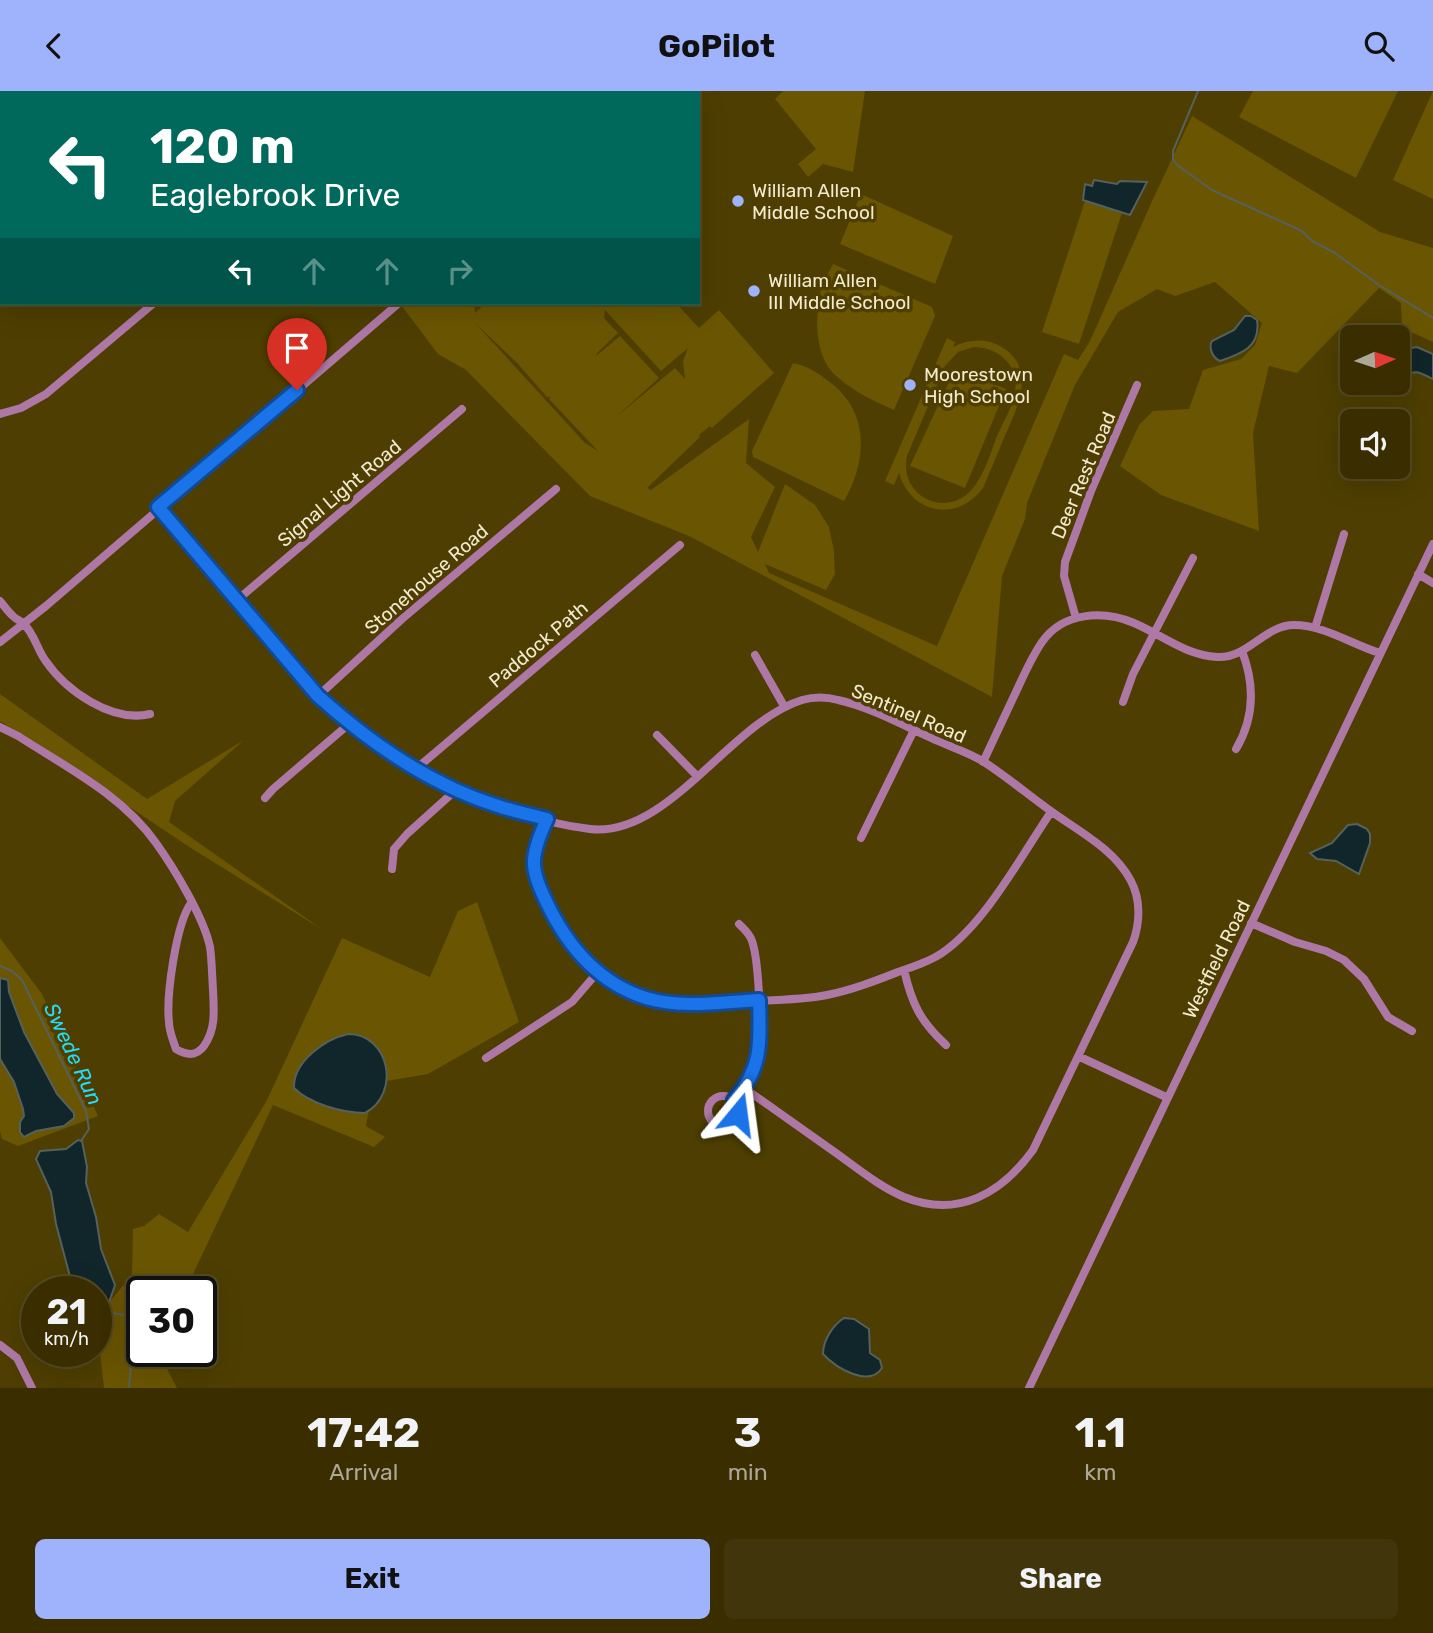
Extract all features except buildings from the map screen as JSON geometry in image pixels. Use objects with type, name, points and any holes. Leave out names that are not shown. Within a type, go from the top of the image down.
[{"type":"street","points":[[0,414],[21,408],[46,394],[152,305]]},
{"type":"street","points":[[0,642],[46,606],[158,507],[215,462],[397,305]]},
{"type":"street","name":"Deer Rest Road","points":[[1076,618],[1063,576],[1065,562],[1091,491],[1137,385]]},
{"type":"street","name":"Signal Light Road","points":[[236,601],[462,409]]},
{"type":"street","name":"Stonehouse Road","points":[[318,696],[402,619],[556,489]]},
{"type":"street","name":"Sentinel Road","points":[[158,507],[318,696],[349,724],[376,745],[417,768],[494,805],[591,829],[622,826],[656,810],[752,728],[784,706],[805,699],[827,698],[866,709],[983,762],[1090,838],[1118,861],[1131,880],[1139,910],[1133,942],[1033,1150],[1020,1168],[988,1194],[970,1201],[950,1204],[928,1203],[896,1193],[744,1088]]},
{"type":"street","points":[[1315,628],[1343,534]]},
{"type":"street","name":"Westfield Road","points":[[1029,1388],[1433,544]]},
{"type":"street","name":"Paddock Path","points":[[417,768],[680,545]]},
{"type":"street","points":[[1123,702],[1133,674],[1193,558]]},
{"type":"street","points":[[1418,574],[1433,583]]},
{"type":"street","points":[[0,601],[23,623],[45,660],[63,682],[118,715],[150,715]]},
{"type":"street","points":[[983,762],[1043,640],[1058,627],[1076,618],[1095,614],[1114,616],[1201,656],[1223,657],[1242,651],[1279,628],[1294,625],[1315,628],[1380,653]]},
{"type":"street","points":[[1236,749],[1248,724],[1252,705],[1252,686],[1242,651]]},
{"type":"street","points":[[755,655],[784,706]]},
{"type":"street","points":[[265,798],[349,724]]},
{"type":"street","points":[[0,727],[122,805],[141,823],[157,845],[191,903],[205,930],[210,948],[214,1007],[213,1031],[202,1049],[186,1054],[176,1048],[169,1025],[167,1004],[181,926],[191,903]]},
{"type":"street","points":[[861,838],[914,730]]},
{"type":"street","points":[[657,735],[697,776]]},
{"type":"street","points":[[392,869],[394,849],[457,789]]},
{"type":"street","points":[[547,819],[539,836],[534,859],[542,893],[566,939],[597,973],[623,989],[659,1001],[685,1004],[827,995],[861,986],[943,953],[966,933],[992,900],[1051,812]]},
{"type":"street","points":[[1251,923],[1344,960],[1364,979],[1388,1017],[1412,1031]]},
{"type":"street","points":[[734,1100],[744,1088],[757,1063],[760,1046],[759,1000],[752,942],[747,931],[739,924]]},
{"type":"street","points":[[904,970],[919,1018],[946,1045]]},
{"type":"street","points":[[486,1058],[572,1002],[597,973]]},
{"type":"street","points":[[1080,1057],[1166,1097]]},
{"type":"street","points":[[0,1345],[17,1358],[32,1388]]},
{"type":"shaded area","points":[[783,91],[865,91],[853,172],[823,164],[808,177],[798,164],[816,149],[775,99]]},
{"type":"shaded area","points":[[1253,91],[1398,91],[1356,178],[1239,117]]},
{"type":"shaded area","points":[[1433,91],[1433,199],[1393,180]]},
{"type":"shaded area","points":[[1192,116],[1380,232],[1433,248],[1433,342],[1410,332],[1410,325],[1402,325],[1401,303],[1379,288],[1343,325],[1340,325],[1340,328],[1297,373],[1269,366],[1253,433],[1259,531],[1161,495],[1120,466],[1139,425],[1153,411],[1189,409],[1203,370],[1241,359],[1255,345],[1262,323],[1215,282],[1175,296],[1157,289],[1118,312],[1075,385],[1027,503],[1025,519],[1002,576],[992,697],[691,537],[590,496],[466,370],[438,354],[401,305],[475,305],[475,313],[484,305],[678,305],[699,328],[719,310],[774,373],[712,428],[710,426],[699,435],[700,437],[647,488],[651,490],[749,419],[746,463],[775,487],[751,537],[758,552],[785,484],[815,505],[829,527],[834,551],[835,574],[826,590],[765,564],[769,573],[937,646],[1064,354],[1078,360],[1090,341]],"holes":[[[605,310],[661,371],[688,348],[683,361],[685,379],[675,368],[616,417],[659,378],[620,336],[596,356],[618,333],[604,318]],[[476,324],[517,363],[547,397],[551,397],[549,399],[598,451],[585,443]]]},
{"type":"shaded area","points":[[861,194],[953,236],[935,284],[840,244]]},
{"type":"shaded area","points":[[1085,201],[1122,213],[1079,344],[1042,332]]},
{"type":"shaded area","points":[[833,264],[932,307],[935,316],[894,410],[847,385],[833,373],[822,355],[818,310],[821,289]]},
{"type":"shaded area","points":[[947,338],[955,342],[953,347],[965,342],[982,341],[994,343],[1012,355],[1019,365],[1022,377],[1019,402],[983,488],[972,499],[961,506],[936,509],[914,498],[899,473],[894,485],[885,481]],"holes":[[[974,347],[999,354],[1011,366],[1016,382],[1012,403],[980,479],[973,488],[956,501],[931,501],[920,495],[910,482],[906,467],[907,456],[945,366],[958,352]]]},
{"type":"shaded area","points":[[793,363],[813,370],[831,383],[844,395],[853,409],[861,439],[860,454],[852,486],[844,501],[753,457],[752,451]]},
{"type":"shaded area","points":[[955,369],[1006,389],[965,488],[910,466]]},
{"type":"shaded area","points":[[0,694],[147,799],[244,740],[175,801],[169,822],[323,930],[194,850],[0,721]]},
{"type":"shaded area","points":[[477,902],[519,1022],[428,1074],[381,1082],[370,1104],[366,1126],[385,1137],[374,1147],[273,1105],[192,1276],[131,1276],[133,1229],[144,1226],[159,1214],[188,1232],[267,1100],[342,938],[430,977],[458,911]]},
{"type":"shaded area","points":[[0,938],[42,994],[98,1116],[18,1146],[2,1139],[0,1131]]},
{"type":"shaded area","points":[[126,1282],[126,1367],[166,1367],[177,1388],[104,1388],[102,1367],[112,1367],[112,1299]]},
{"type":"water","points":[[1094,180],[1117,184],[1120,181],[1147,182],[1130,215],[1083,200],[1085,184],[1092,186]]},
{"type":"water","points":[[1245,316],[1257,320],[1253,343],[1242,352],[1217,360],[1211,350],[1212,341],[1234,330]]},
{"type":"water","points":[[1417,347],[1433,354],[1433,379],[1420,373],[1410,373],[1410,348]]},
{"type":"water","points":[[1357,824],[1367,829],[1370,834],[1370,843],[1359,874],[1336,861],[1317,859],[1310,853],[1332,843],[1348,825]]},
{"type":"water","points":[[0,978],[8,980],[9,992],[24,1032],[57,1094],[74,1113],[74,1118],[64,1126],[36,1131],[24,1137],[20,1132],[23,1109],[14,1082],[0,1059]]},
{"type":"water","points":[[348,1034],[362,1037],[373,1044],[386,1066],[387,1080],[383,1093],[376,1104],[365,1113],[327,1106],[309,1099],[294,1088],[299,1069],[312,1053],[330,1041]]},
{"type":"water","points":[[78,1140],[82,1141],[87,1167],[86,1183],[96,1217],[101,1249],[112,1276],[70,1276],[56,1224],[51,1192],[36,1159],[40,1151],[66,1149]]},
{"type":"water","points":[[844,1318],[854,1319],[869,1329],[870,1353],[880,1360],[882,1368],[876,1374],[852,1374],[823,1354],[829,1333]]},
{"type":"waterway","points":[[1198,91],[1173,151],[1173,159],[1177,165],[1212,190],[1302,231],[1312,241],[1335,253],[1379,285],[1433,318]]},
{"type":"waterway","name":"Swede Run","points":[[0,966],[12,971],[22,980],[86,1111],[89,1129],[81,1141]]},
{"type":"waterway","name":"Swede Run","points":[[112,1313],[124,1315],[133,1337],[129,1388]]},
{"type":"place","name":"William Allen Middle School","points":[[738,201]]},
{"type":"place","name":"William Allen III Middle School","points":[[754,291]]},
{"type":"place","name":"Moorestown High School","points":[[910,385]]},
{"type":"route","points":[[297,390],[215,462],[158,507],[318,696],[349,724],[376,745],[457,789],[494,805],[547,819],[539,836],[534,859],[542,893],[566,939],[597,973],[623,989],[659,1001],[685,1004],[759,1000],[760,1046],[757,1063],[744,1088],[734,1100],[738,1114]]}]
